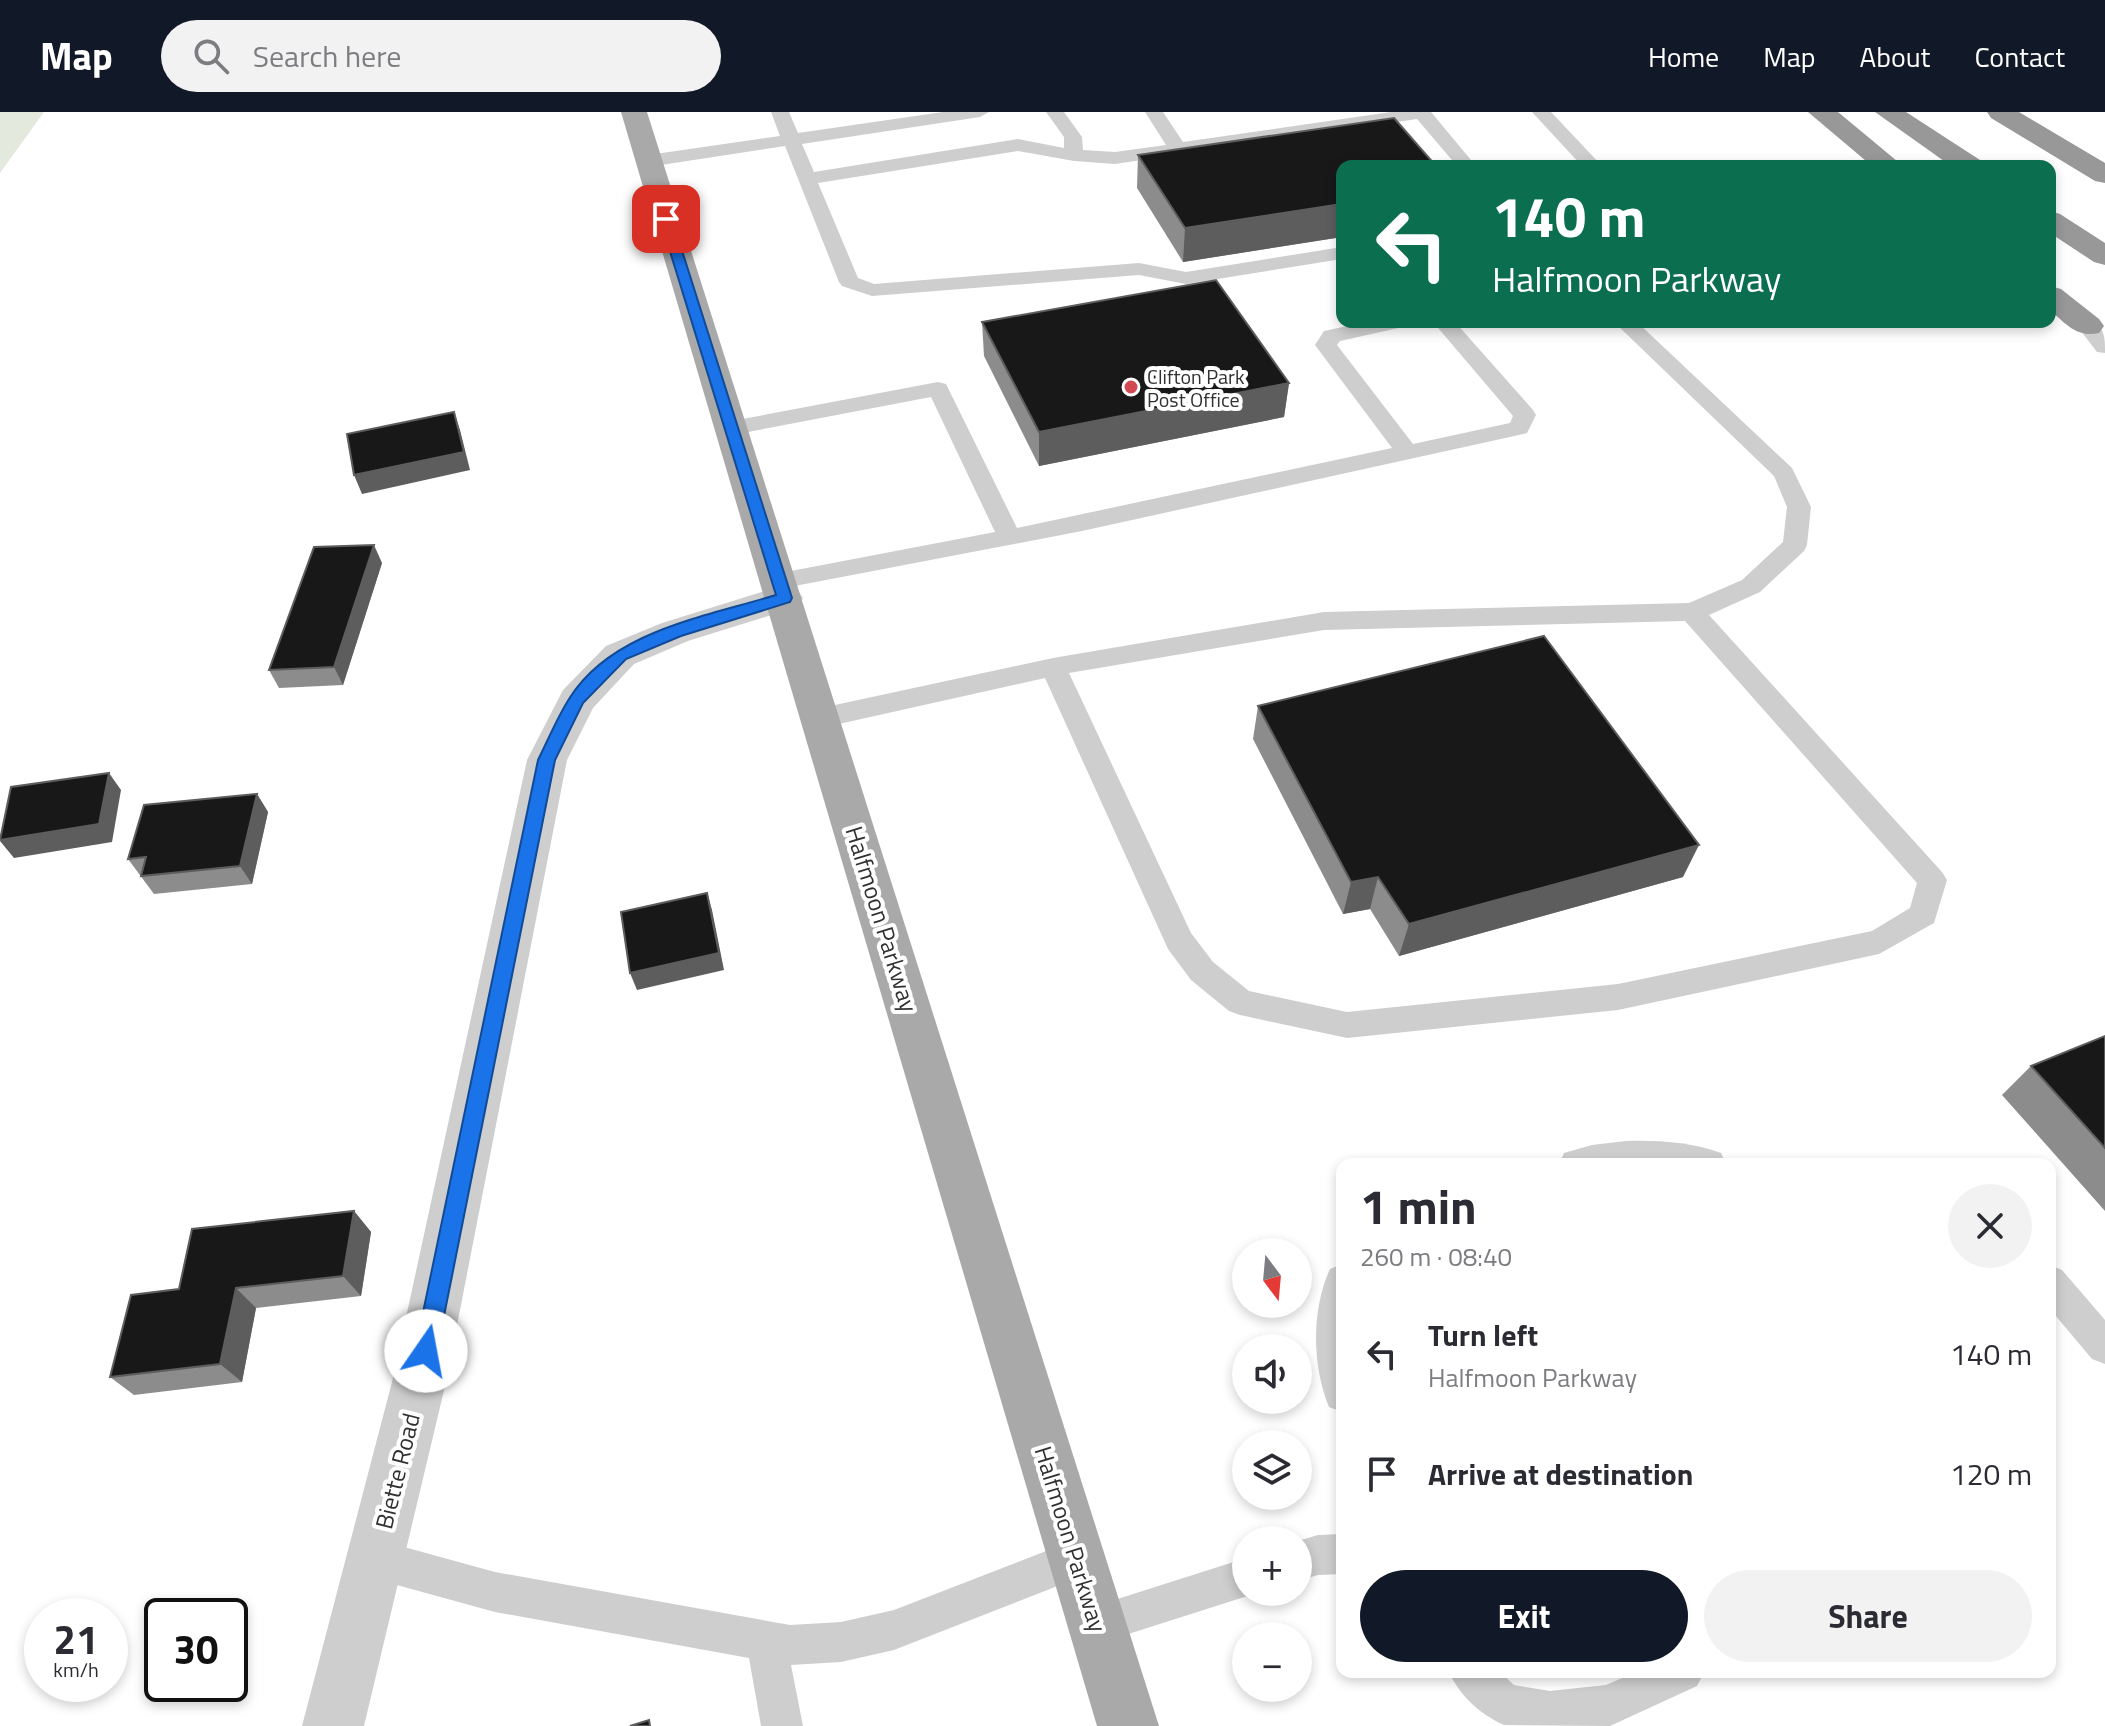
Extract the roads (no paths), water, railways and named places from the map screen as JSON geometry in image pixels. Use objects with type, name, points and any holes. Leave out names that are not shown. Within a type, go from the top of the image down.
[{"type":"highway","points":[[1821,112],[1881,160]]},
{"type":"highway","points":[[1888,112],[1961,160]]},
{"type":"highway","points":[[2000,112],[2105,175]]},
{"type":"highway","points":[[2056,224],[2105,256]]},
{"type":"highway","points":[[2056,300],[2099,337]]},
{"type":"main road","name":"Halfmoon Parkway","points":[[634,112],[1128,1726]]},
{"type":"street","name":"Biette Road","points":[[333,1726],[419,1382],[547,760],[577,700],[620,655],[782,589]]},
{"type":"lane","points":[[780,112],[849,282],[872,290],[1139,269],[1186,278],[1336,254]]},
{"type":"lane","points":[[648,161],[980,112]]},
{"type":"lane","points":[[1055,112],[1073,137],[1074,155]]},
{"type":"lane","points":[[1154,112],[1178,149]]},
{"type":"lane","points":[[1541,112],[1587,160]]},
{"type":"lane","points":[[807,179],[1018,145],[1074,155],[1115,158],[1178,149],[1260,130],[1343,118],[1422,113],[1462,160]]},
{"type":"lane","points":[[1368,328],[1332,336],[1326,345],[1408,453]]},
{"type":"lane","points":[[782,589],[1009,536],[1519,428],[1525,415],[1449,328]]},
{"type":"lane","points":[[821,718],[1053,667],[1324,621],[1692,612],[1751,586],[1795,545],[1799,507],[1784,473],[1631,328]]},
{"type":"lane","points":[[732,428],[938,389],[1009,536]]},
{"type":"lane","points":[[1053,667],[1179,940],[1202,971],[1240,1002],[1347,1025],[1618,997],[1879,942],[1923,915],[1932,880],[1692,612]]},
{"type":"lane","points":[[1609,1158],[1663,1155],[1678,1158]]},
{"type":"lane","points":[[2056,1289],[2105,1347]]},
{"type":"lane","points":[[1336,1320],[1333,1340],[1336,1358]]},
{"type":"lane","points":[[1312,1557],[1336,1554]]},
{"type":"lane","points":[[375,1559],[495,1592],[790,1645],[841,1642],[894,1630],[1077,1559]]},
{"type":"lane","points":[[1097,1624],[1232,1582]]},
{"type":"lane","points":[[766,1641],[782,1726]]},
{"type":"lane","points":[[1476,1678],[1504,1704],[1550,1712],[1608,1706],[1670,1678]]},
{"type":"place","name":"Clifton Park Post Office","points":[[1131,387]]}]
